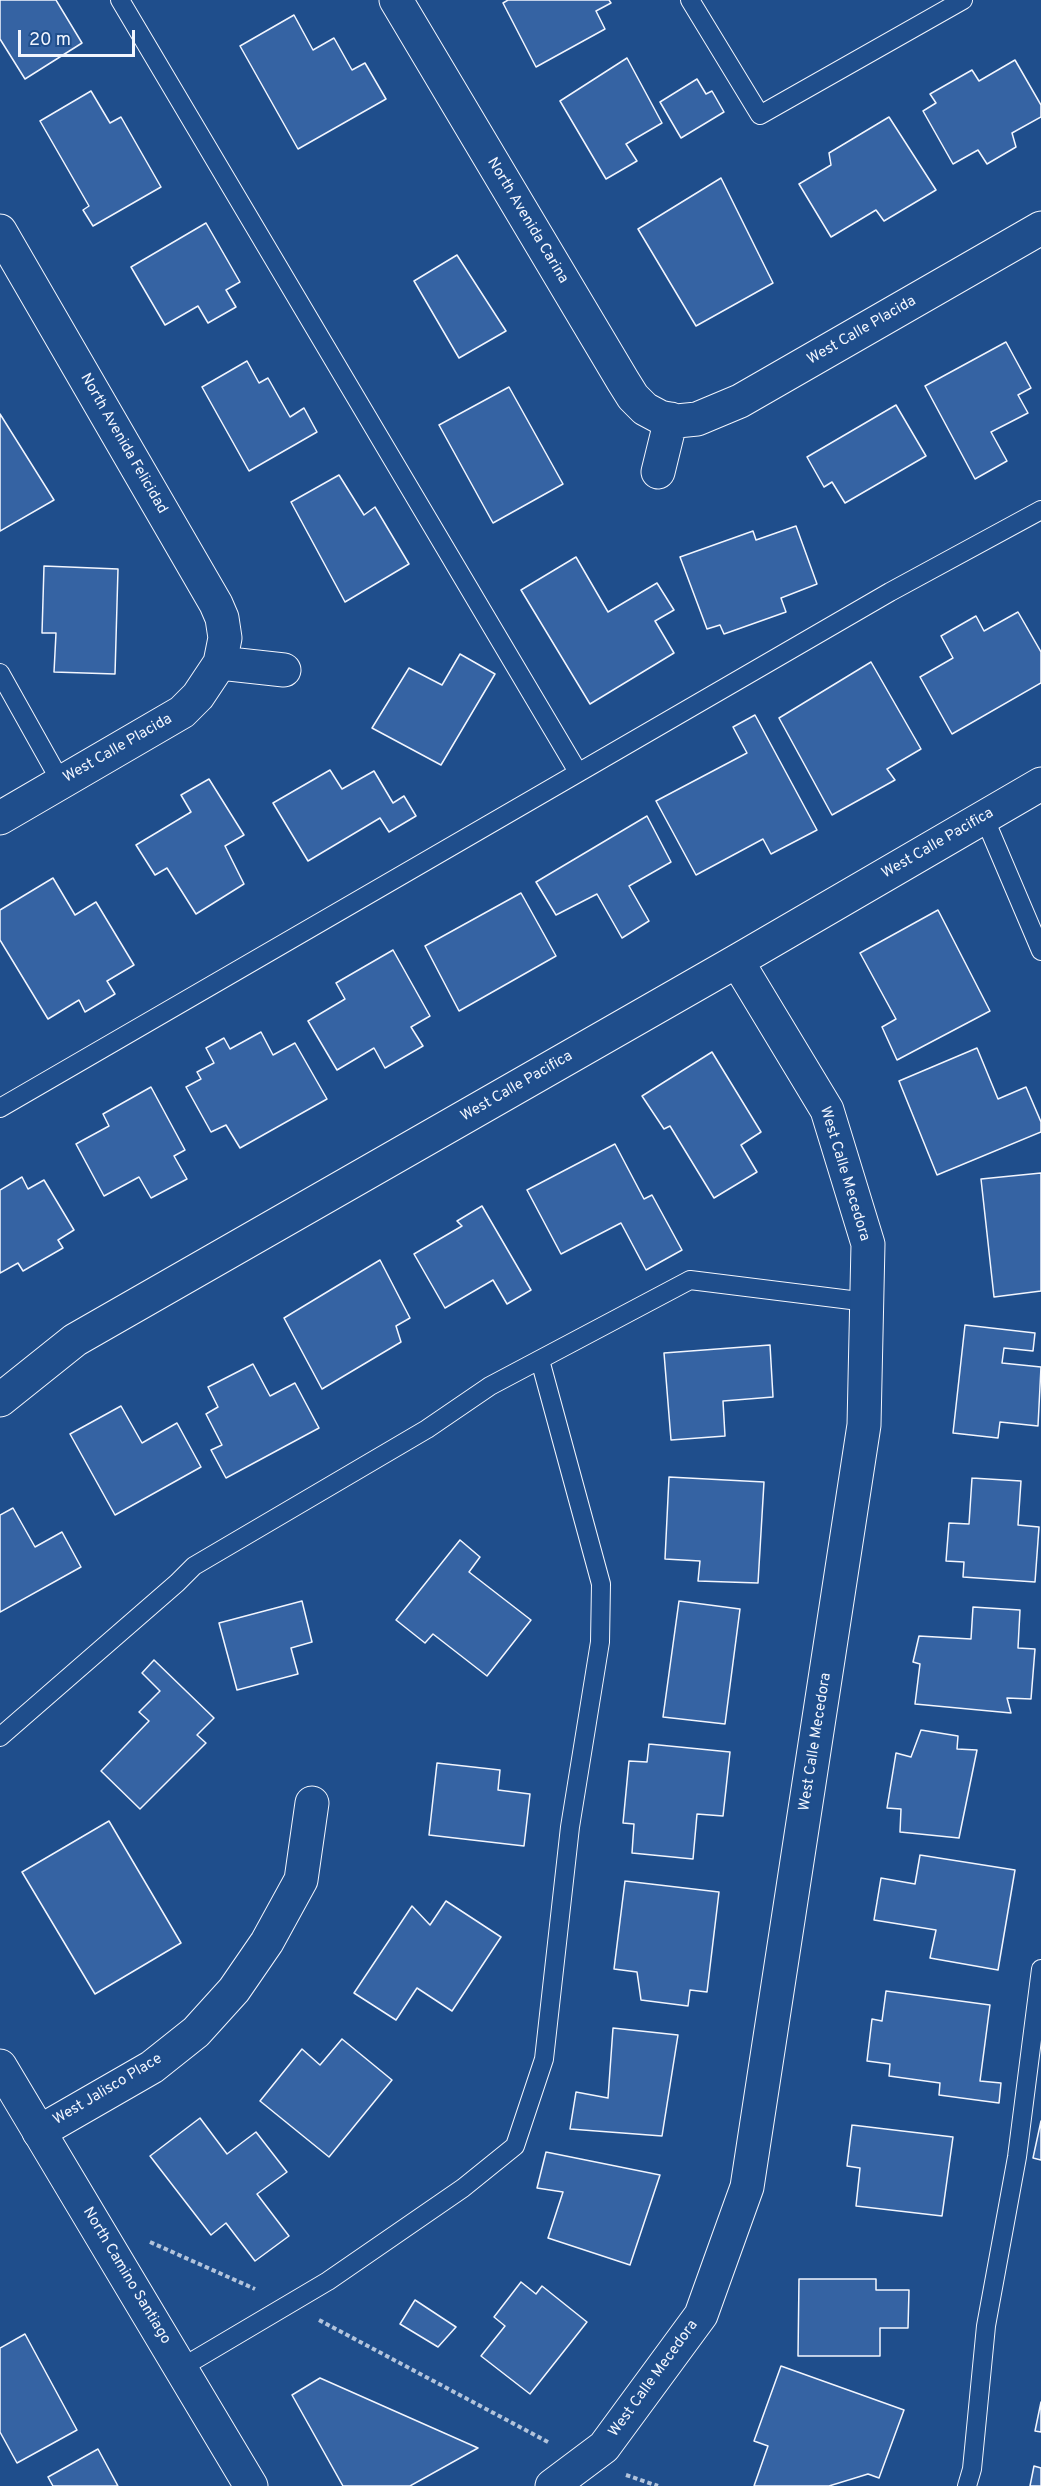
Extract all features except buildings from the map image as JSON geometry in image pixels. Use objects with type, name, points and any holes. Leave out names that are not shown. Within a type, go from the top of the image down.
[{"type":"street","name":"North Avenida Carina","points":[[396,0],[633,397],[645,409],[674,420]]},
{"type":"street","name":"West Calle Placida","points":[[674,420],[697,419],[740,401],[1041,228]]},
{"type":"street","name":"North Avenida Felicidad","points":[[0,231],[216,604],[222,618],[225,638],[220,663]]},
{"type":"street","points":[[658,472],[674,420]]},
{"type":"street","name":"West Calle Placida","points":[[0,818],[182,712],[198,696],[220,663]]},
{"type":"street","points":[[220,663],[284,670]]},
{"type":"street","name":"West Calle Pacifica","points":[[0,1400],[75,1340],[1041,784]]},
{"type":"street","name":"West Calle Mecedora","points":[[552,2486],[604,2448],[701,2315],[747,2187],[864,1425],[867,1244],[827,1110],[737,961]]},
{"type":"street","name":"West Jalisco Place","points":[[39,2132],[152,2067],[196,2032],[234,1990],[267,1942],[301,1880],[312,1803]]},
{"type":"street","name":"North Camino Santiago","points":[[0,2066],[251,2486]]},
{"type":"lane","points":[[120,0],[578,772]]},
{"type":"lane","points":[[690,0],[760,115],[963,0]]},
{"type":"lane","points":[[0,1108],[890,592],[1041,510]]},
{"type":"lane","points":[[0,673],[61,782]]},
{"type":"lane","points":[[984,817],[1041,951]]},
{"type":"lane","points":[[0,1737],[194,1566],[427,1429],[489,1386],[690,1280],[867,1302]]},
{"type":"lane","points":[[182,2368],[328,2281],[463,2188],[515,2146],[544,2060],[570,1827],[600,1642],[601,1584],[540,1360]]},
{"type":"lane","points":[[967,2486],[972,2469],[986,2326],[1017,2157],[1041,1969]]},
{"type":"path","points":[[142,2239],[289,2304],[585,2462],[658,2486]]}]
